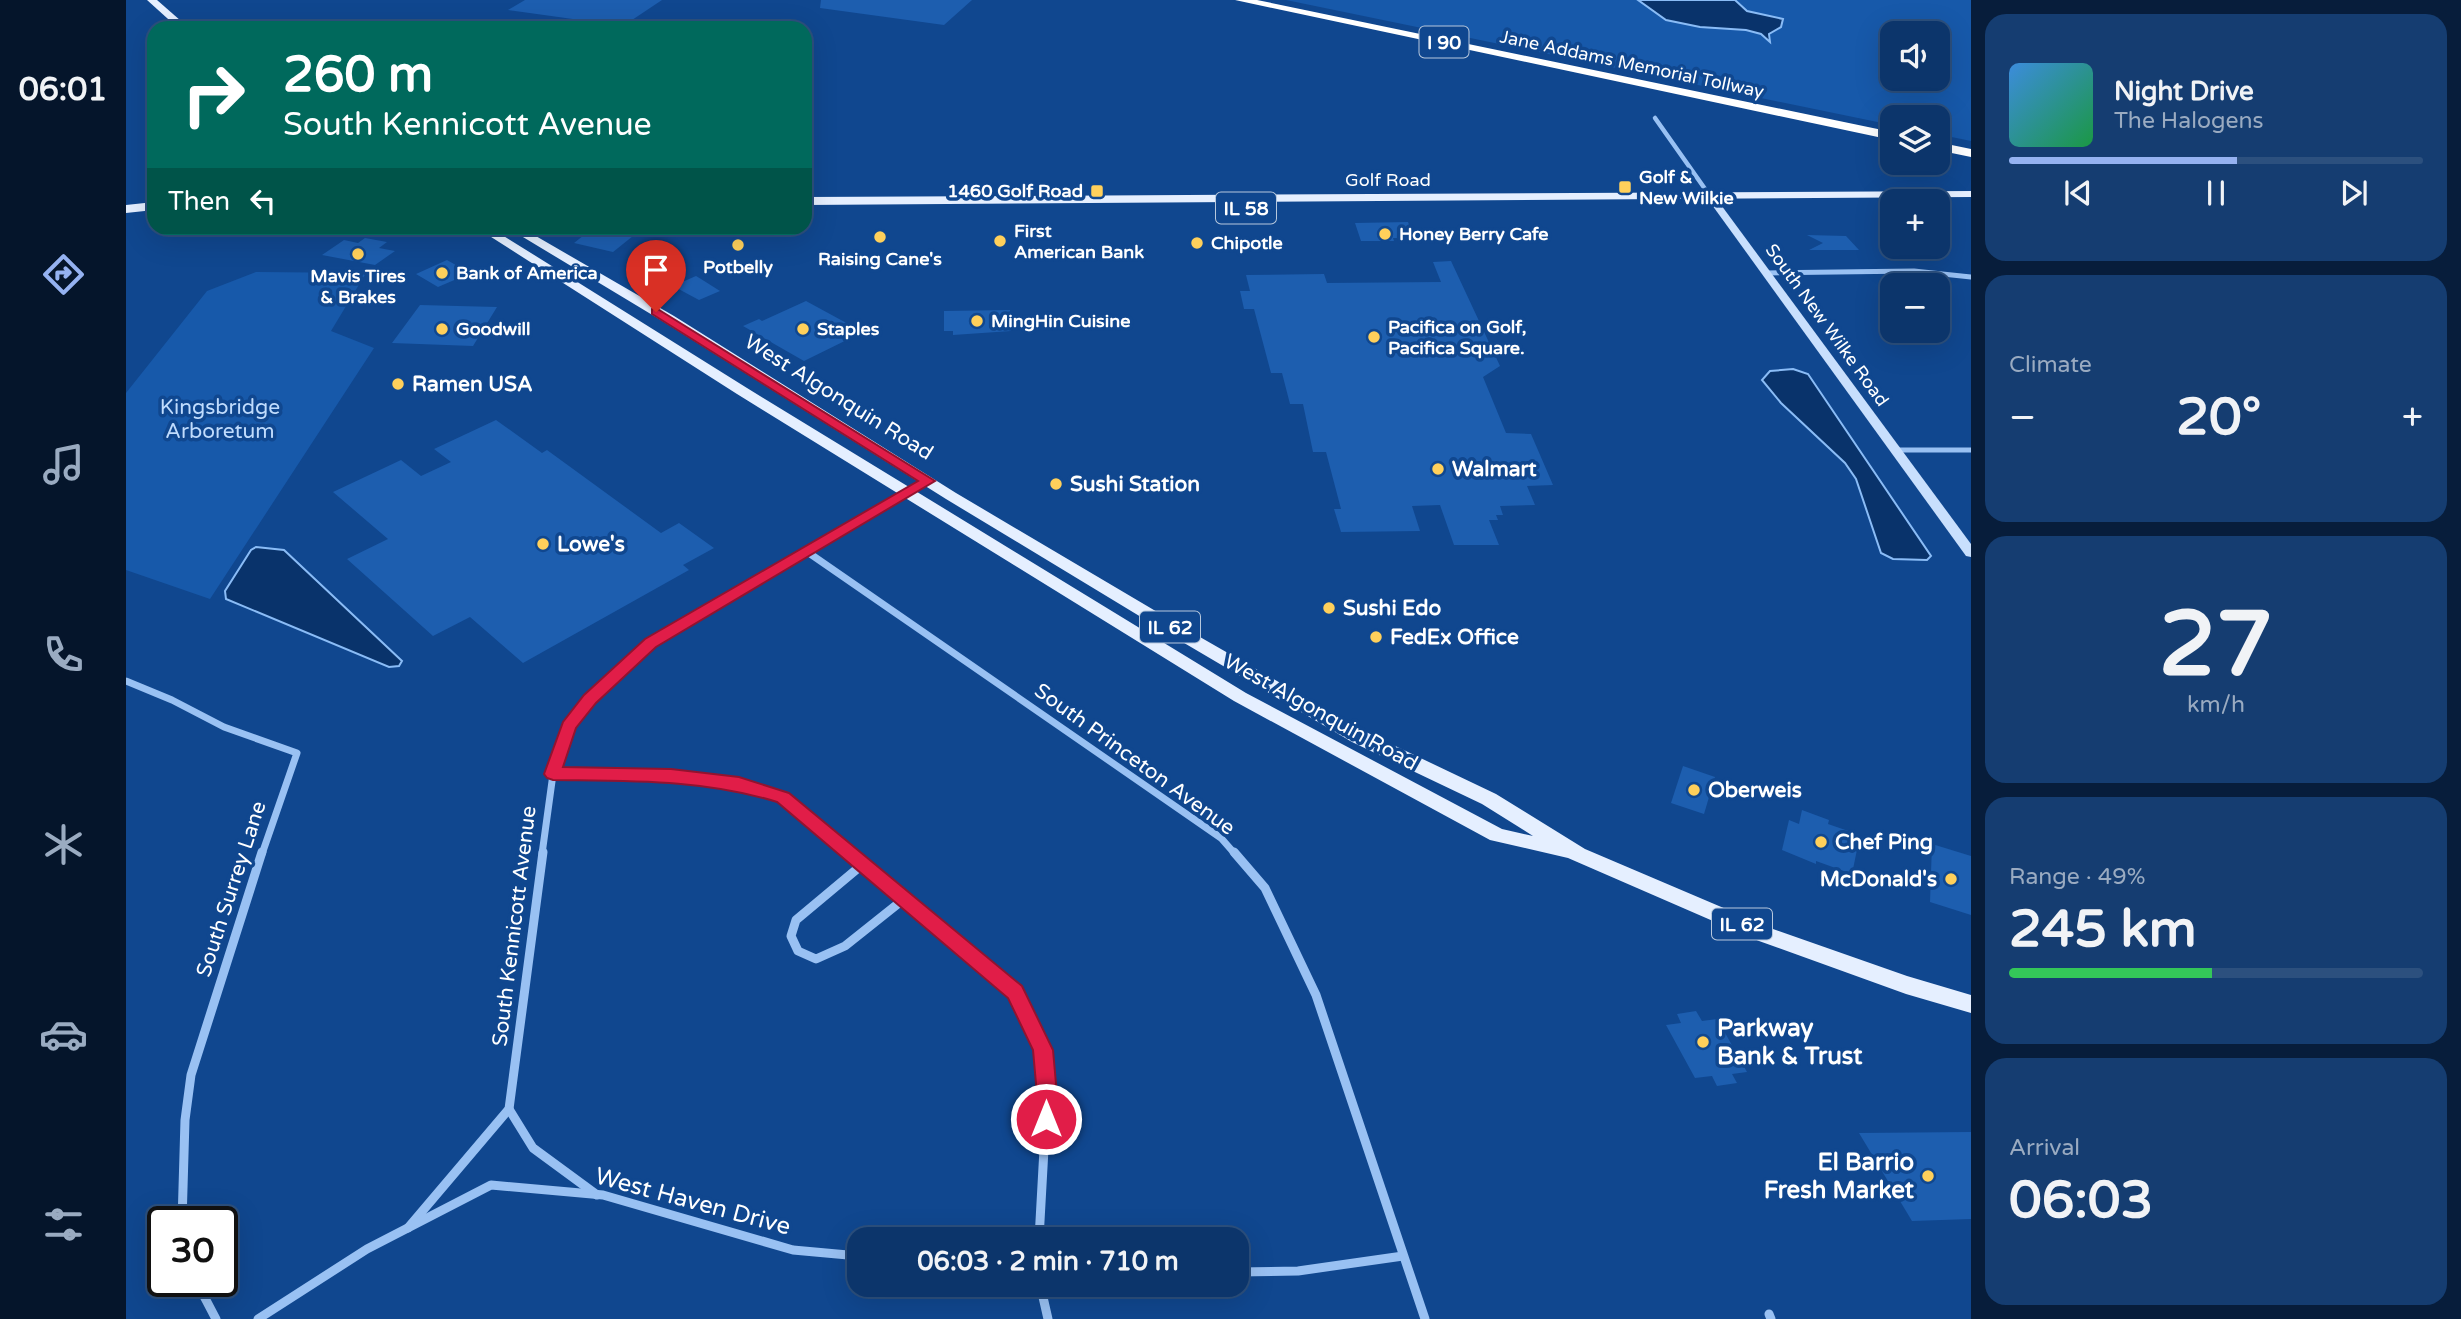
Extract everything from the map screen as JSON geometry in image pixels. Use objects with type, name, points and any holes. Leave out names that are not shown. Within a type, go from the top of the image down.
[{"type":"highway","name":"Jane Addams Memorial Tollway","points":[[1241,0],[1880,133]]},
{"type":"highway","name":"Jane Addams Memorial Tollway","points":[[1286,0],[1880,123]]},
{"type":"highway","points":[[1950,137],[1971,141]]},
{"type":"highway","points":[[1950,149],[1971,153]]},
{"type":"main road","points":[[152,0],[176,21]]},
{"type":"main road","name":"Golf Road","points":[[812,212],[1971,194]]},
{"type":"main road","name":"Golf Road","points":[[812,201],[1713,200],[1880,203]]},
{"type":"main road","name":"South New Wilke Road","points":[[1713,200],[1971,553]]},
{"type":"main road","points":[[1950,202],[1971,202]]},
{"type":"main road","points":[[126,209],[147,207]]},
{"type":"main road","points":[[126,215],[147,216]]},
{"type":"main road","name":"West Algonquin Road","points":[[494,235],[1240,697],[1497,835],[1578,854]]},
{"type":"main road","name":"West Algonquin Road","points":[[526,235],[669,319],[928,481],[1359,737],[1489,799],[1578,854],[1766,935],[1906,985],[1971,1004]]},
{"type":"street","name":"South New Wilke Road","points":[[1656,118],[1713,200]]},
{"type":"street","points":[[1767,273],[1914,271],[1971,277]]},
{"type":"street","points":[[1897,450],[1971,450]]},
{"type":"street","name":"South Kennicott Avenue","points":[[509,1109],[553,774],[569,727],[590,699],[650,643],[928,481]]},
{"type":"street","name":"South Princeton Avenue","points":[[806,551],[1221,838],[1265,888],[1315,995],[1424,1319]]},
{"type":"street","name":"South Surrey Lane","points":[[126,681],[172,700],[225,727],[298,753],[273,818],[191,1075],[185,1120],[182,1206]]},
{"type":"street","points":[[553,774],[671,775],[739,783],[783,797],[1015,992],[1043,1050],[1047,1095],[1040,1227]]},
{"type":"street","points":[[863,864],[796,920],[791,936],[798,951],[816,959],[845,946],[904,899]]},
{"type":"street","points":[[408,1228],[509,1109],[533,1148],[598,1195]]},
{"type":"street","name":"West Haven Drive","points":[[258,1319],[367,1249],[491,1185],[598,1195],[793,1250],[847,1255]]},
{"type":"street","points":[[1249,1272],[1298,1271],[1403,1256]]},
{"type":"street","points":[[204,1297],[216,1319]]},
{"type":"street","points":[[1043,1297],[1048,1319]]},
{"type":"green space","points":[[1286,0],[1971,0],[1971,141],[1950,137],[1950,105],[1880,105],[1880,123]]},
{"type":"green space","name":"Kingsbridge Arboretum","points":[[256,272],[366,273],[331,331],[374,348],[210,599],[126,570],[126,393],[207,291]]},
{"type":"shaded area","points":[[1638,0],[1735,0],[1747,11],[1783,19],[1781,27],[1769,34],[1770,42],[1761,34],[1746,30],[1700,27],[1666,20]]},
{"type":"shaded area","points":[[1793,369],[1808,374],[1931,556],[1927,560],[1893,559],[1881,553],[1856,479],[1845,463],[1781,403],[1762,380],[1770,371]]},
{"type":"shaded area","points":[[256,547],[284,550],[402,661],[399,666],[389,667],[226,599],[225,591],[251,550]]},
{"type":"building","points":[[525,0],[662,0],[630,21],[587,21],[508,10]]},
{"type":"building","points":[[821,0],[972,0],[944,25],[820,8]]},
{"type":"building","name":"Honey Berry Cafe","points":[[1408,222],[1414,238],[1393,238],[1394,241],[1361,241],[1355,223]]},
{"type":"building","points":[[584,235],[633,236],[613,252],[574,243]]},
{"type":"building","points":[[1807,235],[1846,236],[1859,250],[1809,250],[1823,243]]},
{"type":"building","name":"Mavis Tires & Brakes","points":[[365,238],[387,242],[379,248],[395,251],[375,265],[322,255],[344,240],[358,243]]},
{"type":"building","name":"Bank of America","points":[[447,260],[468,272],[464,274],[466,275],[438,287],[416,274]]},
{"type":"building","points":[[1451,261],[1500,366],[1483,377],[1506,433],[1531,434],[1553,485],[1527,486],[1535,505],[1500,506],[1503,515],[1496,515],[1498,520],[1489,520],[1499,545],[1454,545],[1440,505],[1412,506],[1420,531],[1341,532],[1334,509],[1341,509],[1326,452],[1313,452],[1303,404],[1290,404],[1282,373],[1271,373],[1254,309],[1244,309],[1240,291],[1250,291],[1246,275],[1324,274],[1327,283],[1441,282],[1433,262]]},
{"type":"building","points":[[696,276],[720,291],[699,300],[673,286]]},
{"type":"building","name":"Staples","points":[[806,301],[863,332],[804,361],[743,326],[759,319],[762,321]]},
{"type":"building","name":"Goodwill","points":[[420,305],[497,307],[473,346],[392,343]]},
{"type":"building","name":"MingHin Cuisine","points":[[1010,310],[1011,331],[953,335],[953,331],[944,331],[944,311]]},
{"type":"building","name":"Lowe's","points":[[496,420],[542,453],[547,450],[661,533],[679,523],[714,548],[683,565],[689,570],[523,663],[470,617],[433,636],[347,559],[388,539],[333,492],[401,460],[421,476],[451,462],[434,449]]},
{"type":"building","name":"Oberweis","points":[[1683,766],[1715,777],[1704,814],[1671,803]]},
{"type":"building","name":"Chef Ping","points":[[1802,810],[1829,820],[1828,824],[1860,835],[1852,874],[1816,861],[1816,864],[1782,850],[1789,820],[1799,824]]},
{"type":"building","name":"McDonald's","points":[[1932,844],[1971,856],[1971,915],[1930,902]]},
{"type":"building","name":"Parkway Bank & Trust","points":[[1696,1011],[1702,1021],[1717,1019],[1724,1031],[1747,1072],[1732,1074],[1737,1083],[1717,1086],[1712,1076],[1695,1078],[1666,1025],[1681,1023],[1677,1014]]},
{"type":"building","name":"El Barrio Fresh Market","points":[[1971,1132],[1971,1219],[1912,1221],[1859,1133]]},
{"type":"place","name":"Golf & New Wilkie","points":[[1625,187]]},
{"type":"place","name":"1460 Golf Road","points":[[1097,191]]},
{"type":"place","name":"Honey Berry Cafe","points":[[1385,234]]},
{"type":"place","name":"Raising Cane's","points":[[880,237]]},
{"type":"place","name":"First American Bank","points":[[1000,241]]},
{"type":"place","name":"Chipotle","points":[[1197,243]]},
{"type":"place","name":"Potbelly","points":[[738,245]]},
{"type":"place","name":"Mavis Tires & Brakes","points":[[358,254]]},
{"type":"place","name":"Bank of America","points":[[442,273]]},
{"type":"place","name":"MingHin Cuisine","points":[[977,321]]},
{"type":"place","name":"Goodwill","points":[[442,329]]},
{"type":"place","name":"Staples","points":[[803,329]]},
{"type":"place","name":"Pacifica on Golf, Pacifica Square.","points":[[1374,337]]},
{"type":"place","name":"Ramen USA","points":[[398,384]]},
{"type":"place","name":"Walmart","points":[[1438,469]]},
{"type":"place","name":"Sushi Station","points":[[1056,484]]},
{"type":"place","name":"Lowe's","points":[[543,544]]},
{"type":"place","name":"Sushi Edo","points":[[1329,608]]},
{"type":"place","name":"FedEx Office","points":[[1376,637]]},
{"type":"place","name":"Oberweis","points":[[1694,790]]},
{"type":"place","name":"Chef Ping","points":[[1821,842]]},
{"type":"place","name":"McDonald's","points":[[1951,879]]},
{"type":"place","name":"Parkway Bank & Trust","points":[[1703,1042]]},
{"type":"place","name":"El Barrio Fresh Market","points":[[1928,1176]]},
{"type":"route","points":[[656,312],[928,481],[650,643],[590,699],[569,727],[553,774],[671,775],[739,783],[783,797],[1015,992],[1043,1050],[1046,1119]]}]
